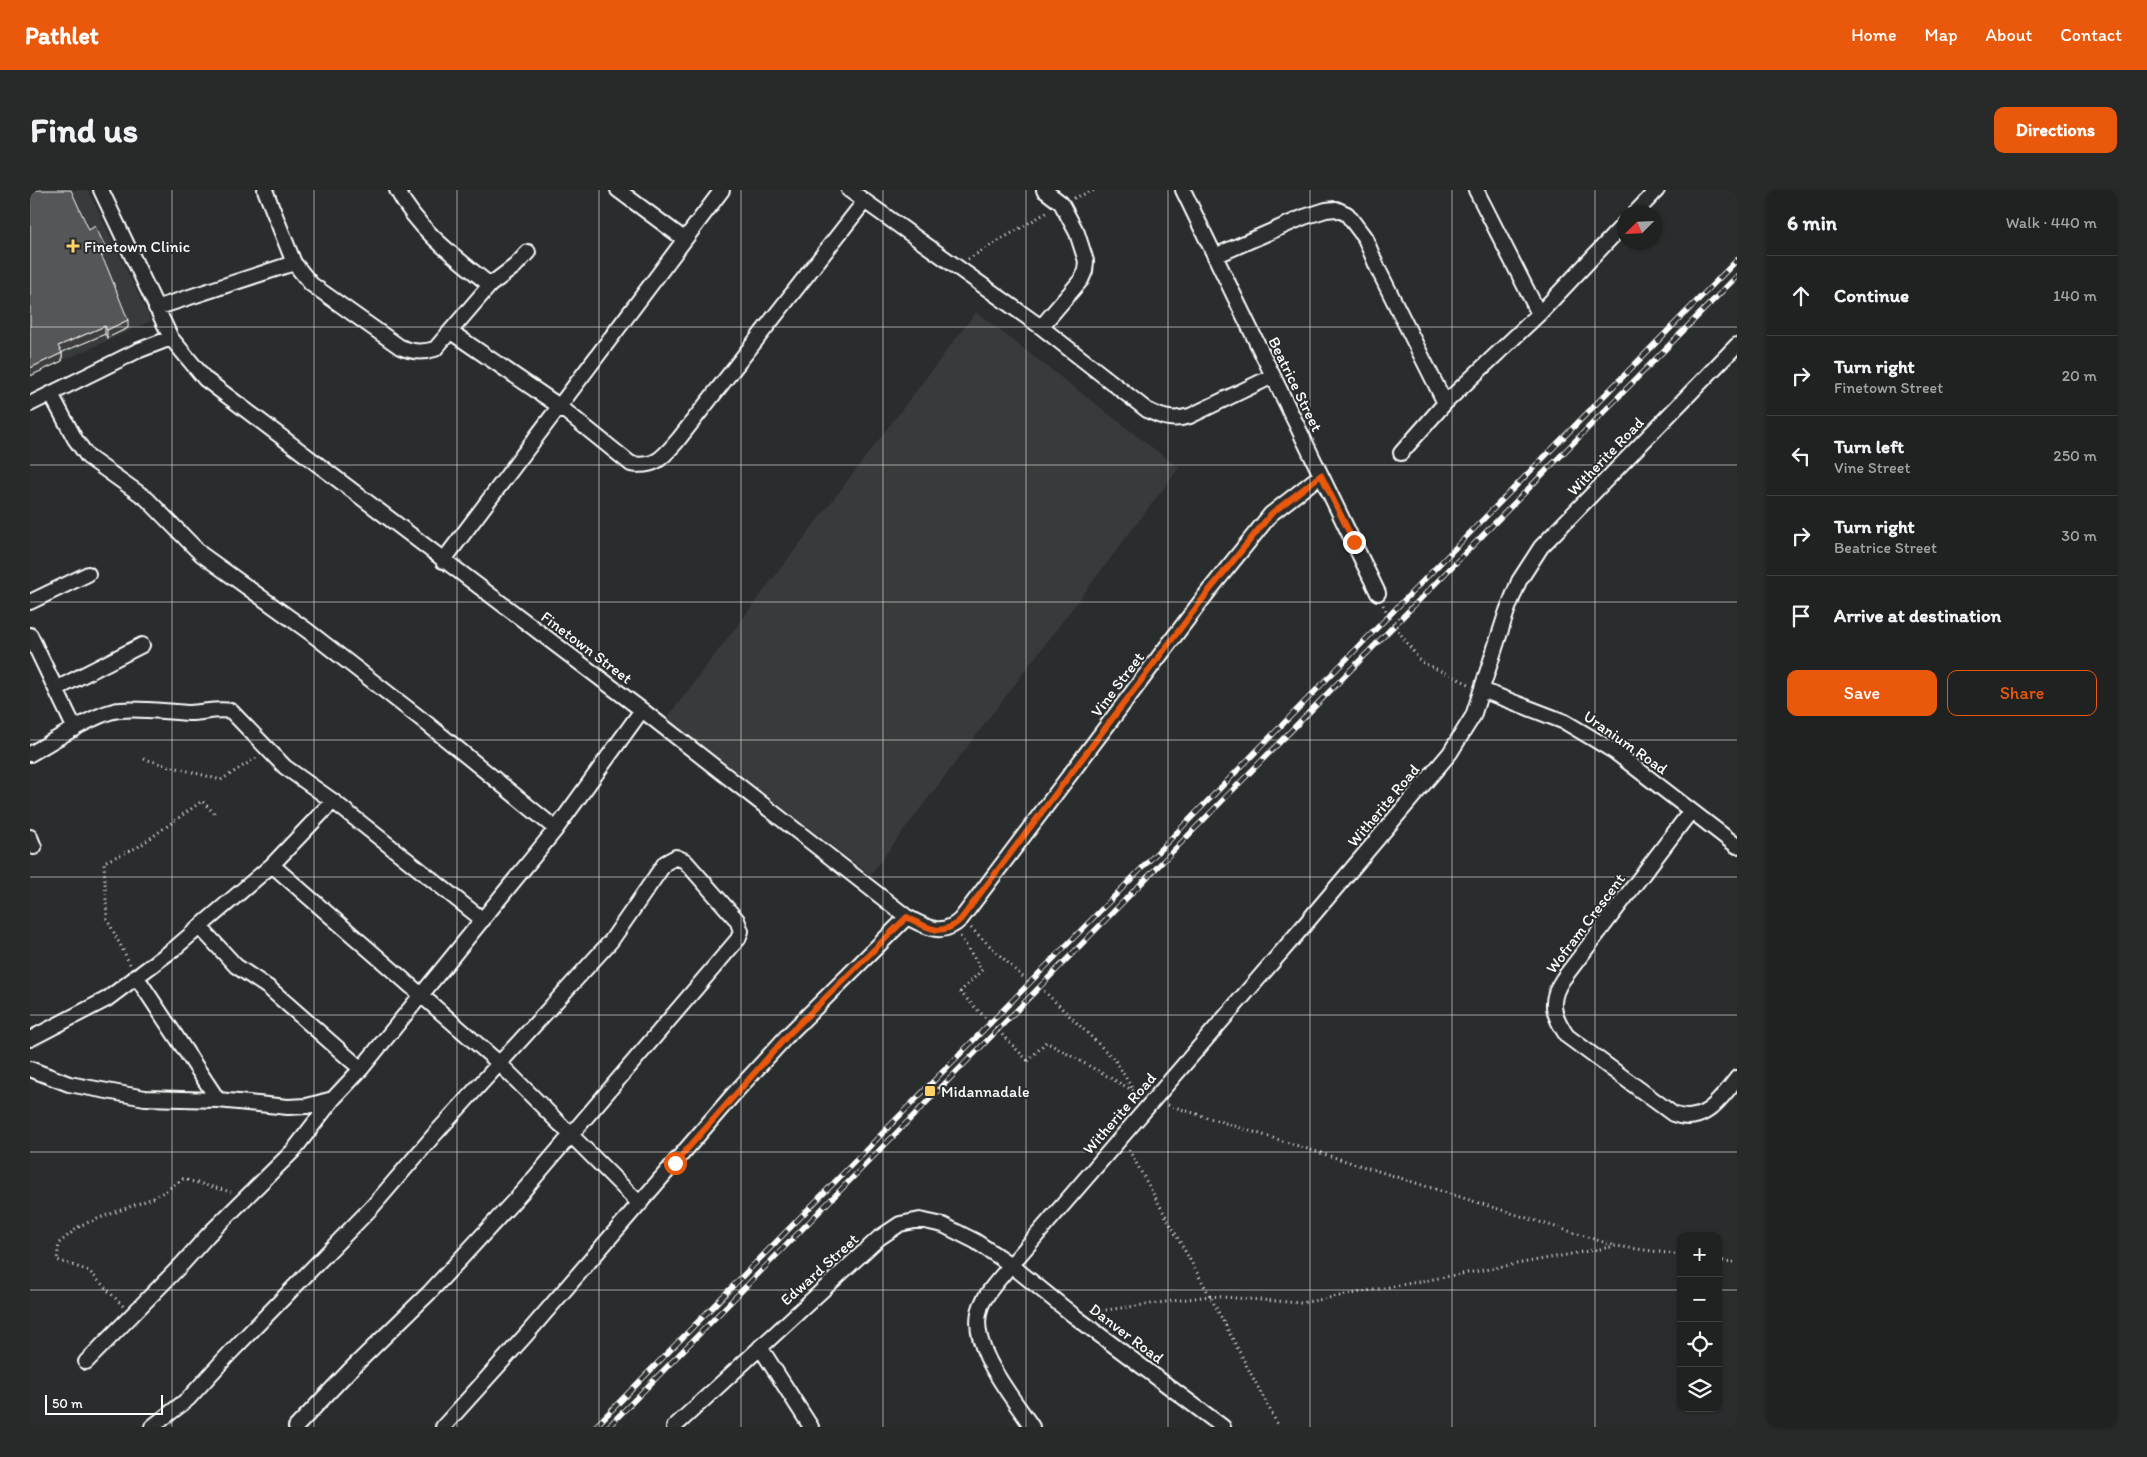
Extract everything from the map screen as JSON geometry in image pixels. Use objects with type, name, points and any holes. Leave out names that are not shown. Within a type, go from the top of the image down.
[{"type":"street","name":"Finetown Street","points":[[102,190],[171,338],[204,379],[642,710],[907,917],[927,927],[943,930],[957,923]]},
{"type":"street","points":[[265,190],[294,263],[311,284],[400,347],[412,352],[424,352],[435,349],[490,285],[515,266],[528,252]]},
{"type":"street","points":[[397,190],[404,203],[427,232],[490,285]]},
{"type":"street","points":[[618,190],[684,239]]},
{"type":"street","points":[[443,561],[722,190]]},
{"type":"street","points":[[849,190],[1040,327],[1147,410],[1162,418],[1177,420],[1190,416],[1273,376]]},
{"type":"street","points":[[1040,327],[1081,280],[1085,271],[1086,261],[1083,247],[1061,203],[1044,190]]},
{"type":"street","name":"Beatrice Street","points":[[1183,190],[1378,593]]},
{"type":"street","points":[[1476,190],[1539,314]]},
{"type":"street","points":[[1643,205],[1658,190]]},
{"type":"street","points":[[451,332],[559,406],[631,464],[643,466],[654,464],[678,440],[864,202]]},
{"type":"street","points":[[1215,256],[1318,212],[1336,209],[1346,214],[1365,238],[1378,270],[1444,403]]},
{"type":"street","points":[[1401,453],[1444,403],[1539,314],[1617,231]]},
{"type":"street","points":[[156,308],[294,263]]},
{"type":"street","points":[[30,404],[137,351],[171,338]]},
{"type":"street","name":"Witherite Road","points":[[1032,1427],[983,1348],[978,1330],[978,1317],[984,1300],[1011,1265],[1450,753],[1473,716],[1507,611],[1519,582],[1542,546],[1737,346]]},
{"type":"street","points":[[51,394],[75,439],[88,457],[147,499],[201,554],[308,631],[425,722],[556,828]]},
{"type":"street","name":"Vine Street","points":[[957,923],[1219,578],[1271,514],[1321,475]]},
{"type":"street","points":[[30,602],[88,574]]},
{"type":"street","points":[[30,635],[75,728]]},
{"type":"street","points":[[56,689],[142,646]]},
{"type":"street","name":"Uranium Road","points":[[1482,690],[1565,722],[1615,752],[1737,846]]},
{"type":"street","points":[[30,754],[75,728],[119,710],[193,713],[218,709],[231,711],[236,715],[241,724],[285,767],[333,801],[483,920]]},
{"type":"street","points":[[86,1362],[246,1196],[293,1151],[333,1098],[361,1068],[556,828],[642,710]]},
{"type":"street","points":[[30,1040],[108,999],[200,927],[272,865],[333,801]]},
{"type":"street","name":"Wofram Crescent","points":[[1691,811],[1555,990],[1554,1006],[1556,1020],[1567,1036],[1673,1114],[1684,1118],[1702,1114],[1714,1106],[1737,1078]]},
{"type":"street","points":[[152,1427],[188,1399],[310,1270],[343,1238],[611,941],[665,863],[676,857],[685,861],[737,920],[741,932],[738,938],[524,1190],[429,1293],[350,1370],[296,1427]]},
{"type":"street","points":[[272,865],[499,1063],[640,1204]]},
{"type":"street","points":[[443,1427],[525,1336],[732,1096],[787,1036],[907,917]]},
{"type":"street","points":[[200,927],[236,966],[269,988],[361,1068]]},
{"type":"street","points":[[136,976],[218,1100]]},
{"type":"street","points":[[30,1069],[45,1076],[91,1089],[145,1098],[218,1100],[288,1107],[307,1106],[333,1098]]},
{"type":"street","name":"Edward Street","points":[[674,1427],[880,1238],[900,1224],[920,1220],[943,1225],[975,1241],[1011,1265]]},
{"type":"street","name":"Danver Road","points":[[1011,1265],[1223,1427]]},
{"type":"street","points":[[760,1347],[811,1427]]},
{"type":"path","points":[[954,267],[1061,203],[1095,190]]},
{"type":"path","points":[[1378,593],[1389,618],[1421,662],[1482,690]]},
{"type":"path","points":[[144,759],[221,780],[268,751]]},
{"type":"path","points":[[136,976],[106,918],[104,862],[138,847],[202,801],[215,814]]},
{"type":"path","points":[[957,923],[1025,979]]},
{"type":"path","points":[[957,923],[982,970],[960,992],[1028,1061],[1046,1042],[1152,1101],[1616,1246],[1677,1254]]},
{"type":"path","points":[[1044,991],[1115,1060],[1133,1090]]},
{"type":"path","points":[[1122,1136],[1279,1427]]},
{"type":"path","points":[[132,1316],[89,1271],[57,1260],[59,1243],[81,1225],[156,1197],[183,1179],[246,1196]]},
{"type":"path","points":[[1073,1314],[1210,1296],[1301,1303],[1616,1246]]},
{"type":"path","points":[[1722,1260],[1737,1262]]},
{"type":"shaded area","name":"Finetown Clinic","points":[[30,190],[88,190],[151,321],[62,361]]},
{"type":"shaded area","points":[[976,312],[1179,468],[870,875],[666,719]]},
{"type":"building","name":"Finetown Clinic","points":[[30,190],[71,190],[89,230],[95,226],[105,246],[98,249],[128,320],[107,330],[105,326],[58,346],[62,353],[30,368]]},
{"type":"railway","points":[[595,1427],[1737,260]]},
{"type":"railway","points":[[608,1427],[1737,276]]},
{"type":"place","name":"Finetown Clinic","points":[[73,246]]},
{"type":"place","name":"Midannadale","points":[[930,1091]]},
{"type":"route","points":[[675,1163],[732,1096],[787,1036],[907,917],[927,927],[943,930],[954,927],[981,895],[1208,592],[1271,514],[1321,475],[1354,542]]}]
